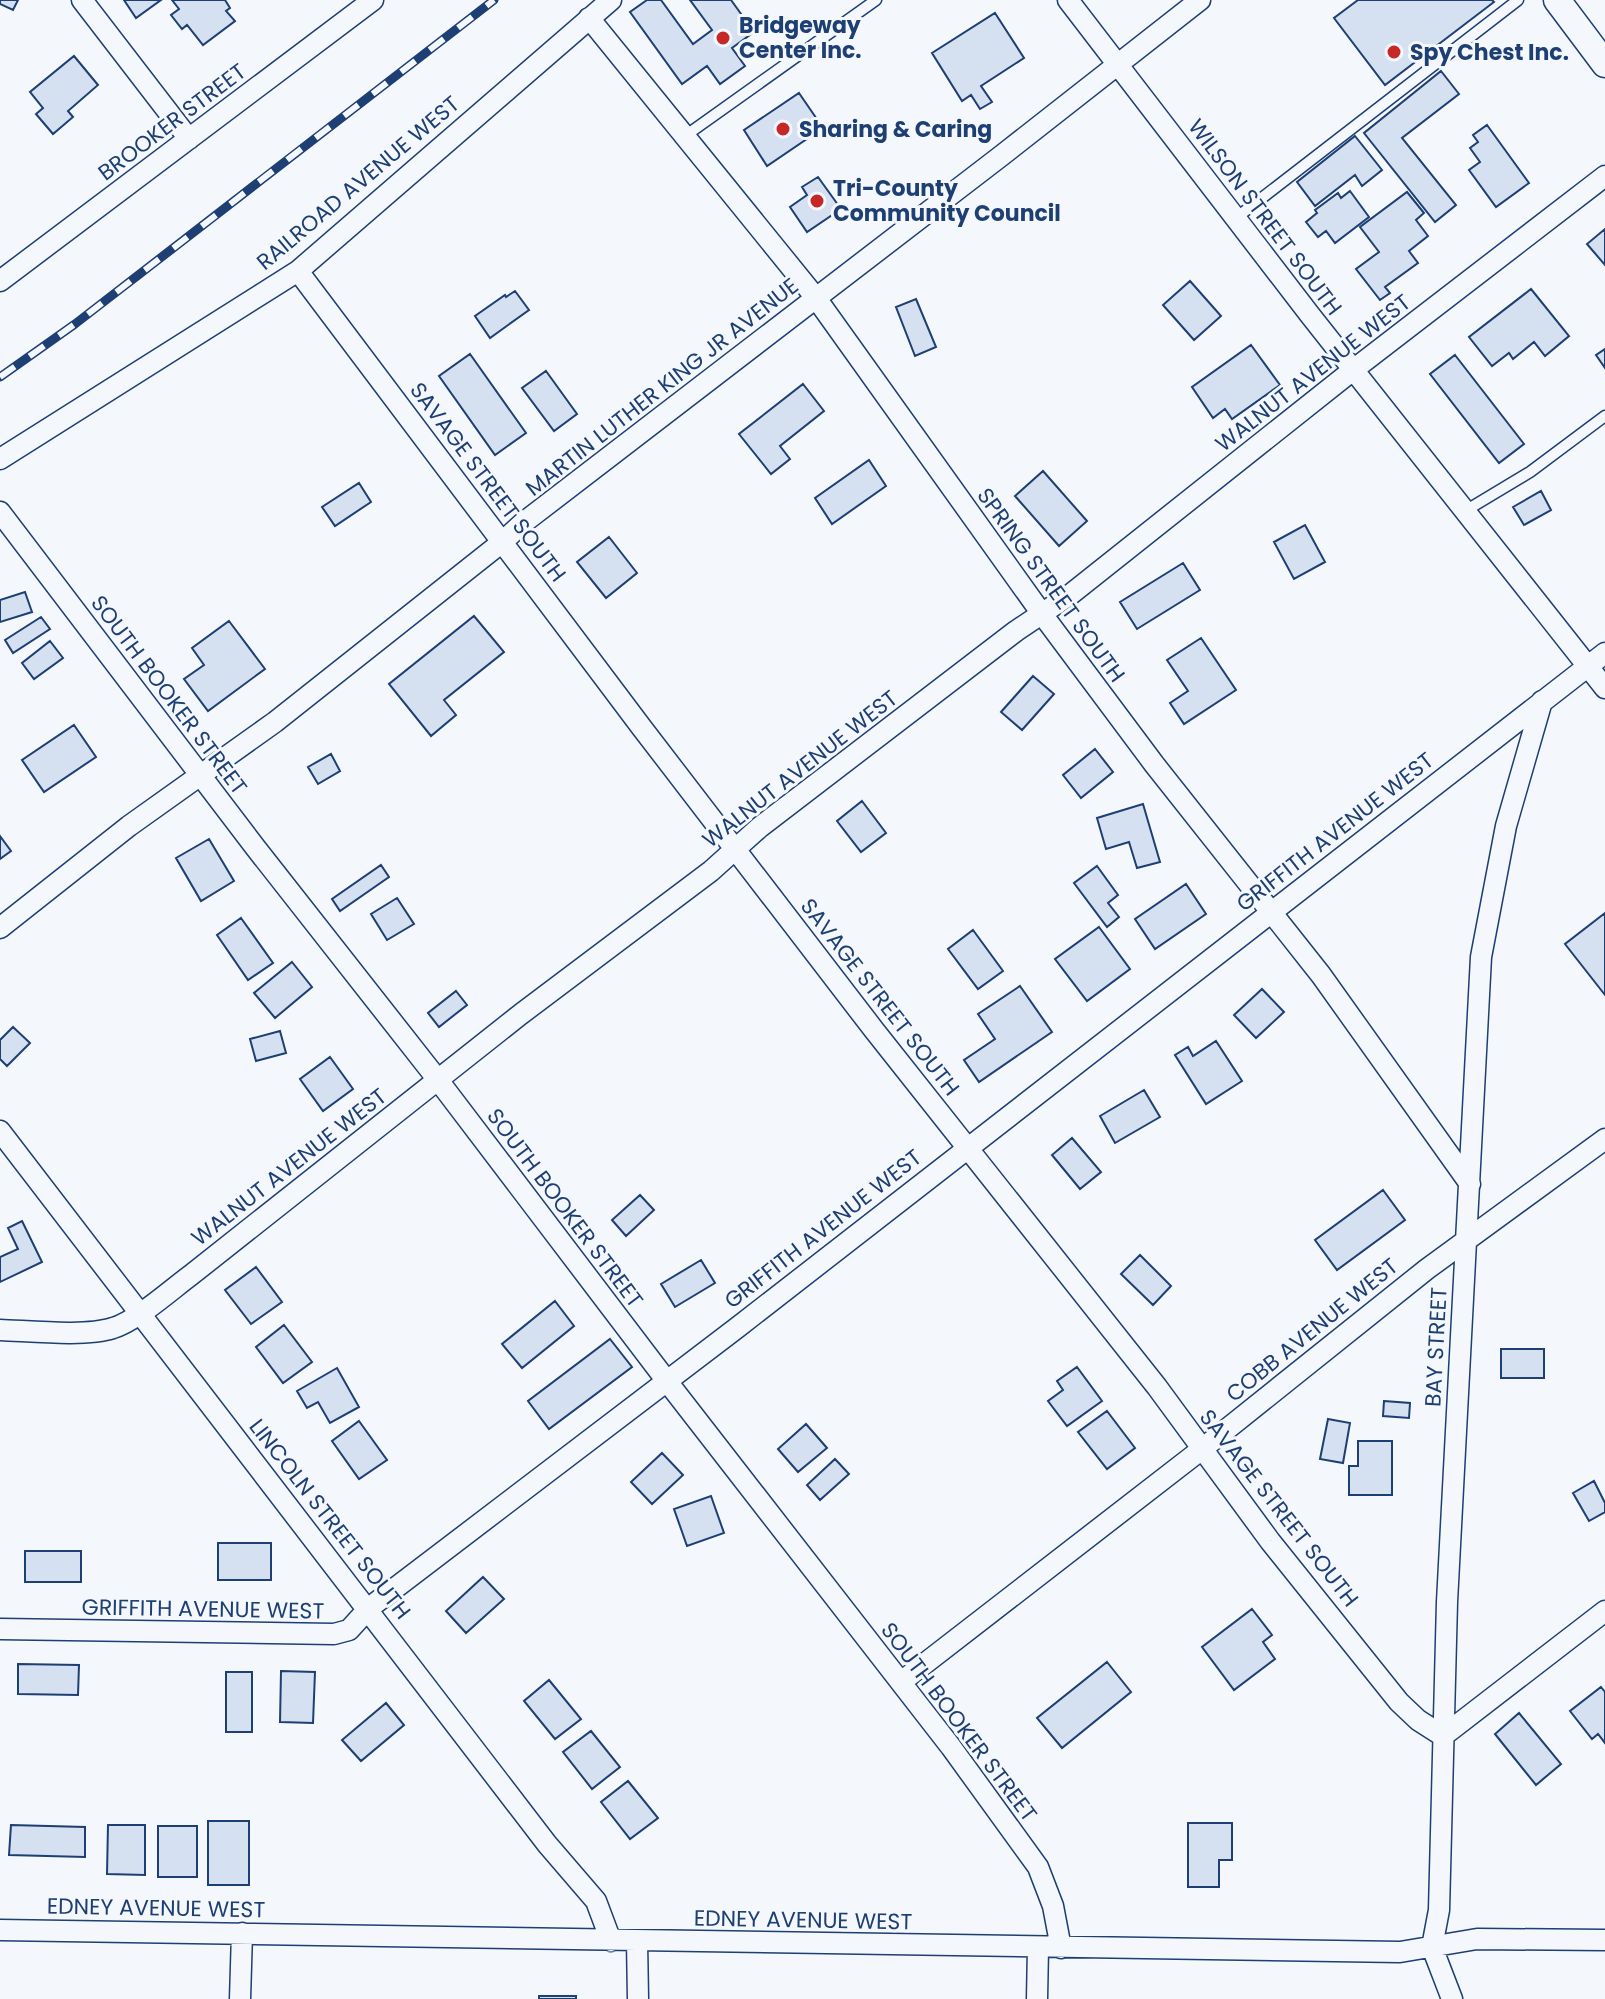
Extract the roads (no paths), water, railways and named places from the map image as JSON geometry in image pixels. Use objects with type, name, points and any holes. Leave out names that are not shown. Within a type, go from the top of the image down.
[{"type":"street","points":[[82,0],[189,139]]},
{"type":"street","name":"BROOKER STREET","points":[[0,281],[373,0]]},
{"type":"street","name":"RAILROAD AVENUE WEST","points":[[0,459],[298,271],[611,0]]},
{"type":"street","name":"WILSON STREET SOUTH","points":[[1068,0],[1353,370],[1605,688]]},
{"type":"street","name":"MARTIN LUTHER KING JR AVENUE","points":[[0,928],[129,826],[275,722],[523,523],[1200,0]]},
{"type":"street","points":[[1557,0],[1605,64]]},
{"type":"street","name":"SPRING STREET SOUTH","points":[[589,18],[816,298],[1042,614],[1154,764],[1321,975],[1470,1184]]},
{"type":"street","name":"WALNUT AVENUE WEST","points":[[0,1330],[82,1332],[114,1328],[191,1275],[438,1080],[711,871],[818,783],[1071,594],[1353,370],[1605,176]]},
{"type":"street","name":"SAVAGE STREET SOUTH","points":[[298,271],[735,849],[1157,1387],[1270,1541],[1399,1702],[1418,1720],[1443,1736]]},
{"type":"street","name":"SOUTH BOOKER STREET","points":[[0,512],[901,1682],[1038,1867],[1053,1906],[1061,1948]]},
{"type":"street","name":"GRIFFITH AVENUE WEST","points":[[0,1629],[334,1634],[349,1630],[369,1608],[1605,653]]},
{"type":"street","name":"BAY STREET","points":[[1432,1947],[1439,1910],[1447,1602],[1481,957],[1506,826],[1542,701]]},
{"type":"street","name":"LINCOLN STREET SOUTH","points":[[0,1131],[369,1608],[547,1844],[596,1901],[611,1941]]},
{"type":"street","name":"COBB AVENUE WEST","points":[[901,1682],[1202,1449],[1346,1333],[1605,1139]]},
{"type":"street","points":[[1443,1736],[1605,1611]]},
{"type":"street","name":"EDNEY AVENUE WEST","points":[[0,1930],[1400,1952],[1477,1939],[1605,1940]]},
{"type":"street","points":[[240,1999],[242,1933]]},
{"type":"street","points":[[637,1941],[638,1999]]},
{"type":"street","points":[[1432,1947],[1452,1999]]},
{"type":"street","points":[[1037,1999],[1038,1948]]},
{"type":"lane","points":[[685,136],[876,0]]},
{"type":"lane","points":[[1236,218],[1518,0]]},
{"type":"lane","points":[[1465,511],[1530,472],[1605,416]]},
{"type":"railway","points":[[0,377],[75,324],[494,0]]},
{"type":"place","name":"Bridgeway Center Inc.","points":[[723,38]]},
{"type":"place","name":"Spy Chest Inc.","points":[[1394,52]]},
{"type":"place","name":"Sharing & Caring","points":[[783,129]]},
{"type":"place","name":"Tri-County Community Council","points":[[817,201]]}]
